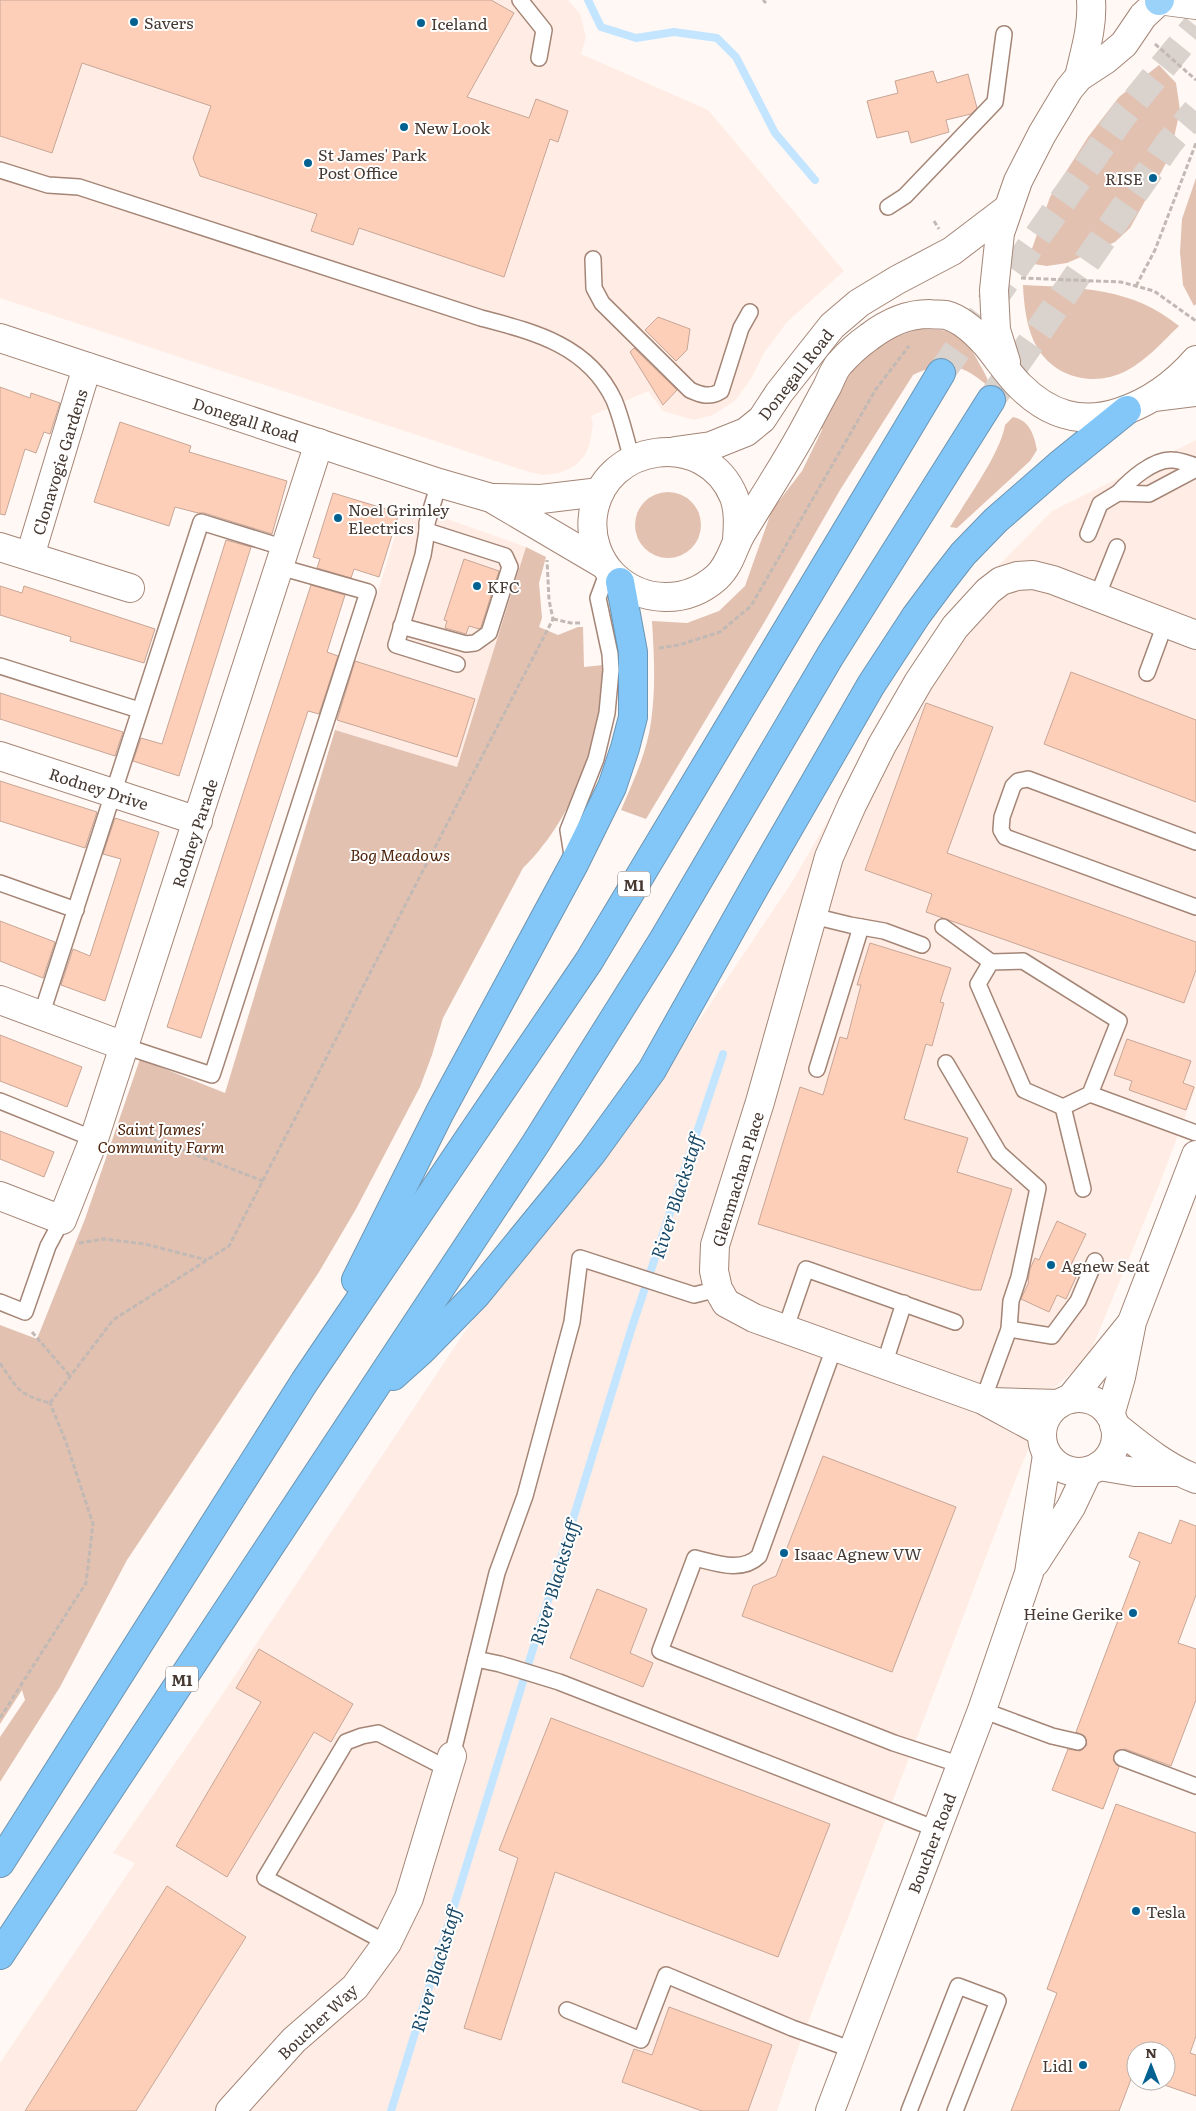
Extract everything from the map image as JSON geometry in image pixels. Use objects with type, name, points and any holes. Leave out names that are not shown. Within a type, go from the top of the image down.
[{"type":"highway","name":"M1","points":[[0,1863],[305,1382],[589,960],[941,373]]},
{"type":"highway","name":"M1","points":[[0,1955],[552,1118],[662,942],[830,656],[991,400]]},
{"type":"highway","points":[[364,1402],[422,1350],[476,1295],[592,1153],[652,1070],[871,685],[916,616],[942,581],[963,554],[996,520],[1059,464],[1127,410]]},
{"type":"highway","points":[[305,1382],[440,1112],[574,864],[612,787],[633,717],[633,652],[611,572]]},
{"type":"street","points":[[1078,77],[1088,41],[1092,13],[1091,0]]},
{"type":"street","points":[[1010,373],[996,330],[994,290],[1000,233],[1006,210],[1018,181],[1042,134],[1078,77],[1105,60],[1124,44],[1143,16],[1159,0],[1196,5]]},
{"type":"street","name":"Donegall Road","points":[[674,452],[711,446],[746,432],[762,419],[779,392],[832,326],[859,303],[897,280],[952,251],[1006,210]]},
{"type":"street","points":[[738,540],[738,516],[734,498],[728,485],[708,465],[687,455],[674,452],[655,452],[632,459],[617,470],[600,492],[593,515],[592,528],[595,546],[611,572],[643,594],[662,598],[688,594],[703,588],[719,575],[734,553],[738,540],[800,437],[839,364],[869,336],[902,318],[920,314],[945,315],[959,321],[978,335],[1019,385],[1049,407],[1080,419],[1105,417],[1127,410],[1154,397],[1184,373],[1196,360]]},
{"type":"street","name":"Donegall Road","points":[[0,338],[439,483],[492,498],[541,499],[600,492]]},
{"type":"street","name":"Clonavogie Gardens","points":[[30,556],[87,367]]},
{"type":"street","points":[[1154,397],[1196,392]]},
{"type":"street","name":"Rodney Parade","points":[[62,1220],[98,1129],[319,443]]},
{"type":"street","name":"Donegall Road","points":[[492,498],[611,572]]},
{"type":"street","name":"Clonavogie Gardens","points":[[0,547],[130,588]]},
{"type":"street","name":"Glenmachan Place","points":[[718,1289],[714,1271],[715,1245],[760,1102],[813,916],[823,873],[852,805],[882,745],[955,627],[988,591],[1001,581],[1017,576],[1033,575],[1196,635]]},
{"type":"street","name":"Rodney Drive","points":[[0,756],[198,821]]},
{"type":"street","points":[[0,1000],[124,1046]]},
{"type":"street","points":[[1094,1468],[1107,1458],[1113,1448],[1115,1437],[1112,1420],[1132,1322],[1196,1155]]},
{"type":"street","points":[[0,1196],[62,1220]]},
{"type":"street","points":[[718,1289],[726,1303],[754,1318],[985,1401],[1044,1443],[1055,1464],[1065,1469],[1077,1472],[1094,1468],[1187,1476]]},
{"type":"street","points":[[1044,1443],[1047,1416],[1064,1401],[1132,1322]]},
{"type":"street","points":[[985,1401],[1064,1401],[1081,1398],[1092,1401],[1102,1406],[1112,1420],[1143,1449],[1187,1476]]},
{"type":"street","name":"Boucher Road","points":[[830,2111],[982,1710],[1029,1573],[1044,1443]]},
{"type":"street","name":"Boucher Road","points":[[1029,1573],[1094,1468]]},
{"type":"street","name":"Boucher Way","points":[[230,2111],[294,2040],[354,1987],[387,1944],[409,1898],[450,1762]]},
{"type":"lane","points":[[520,0],[544,30],[539,58]]},
{"type":"lane","points":[[888,207],[905,196],[995,102],[1004,34]]},
{"type":"lane","points":[[0,170],[48,186],[66,185],[79,187],[480,318],[524,329],[554,342],[575,352],[592,368],[603,383],[616,406],[632,459]]},
{"type":"lane","points":[[593,259],[594,288],[602,303],[690,390],[699,394],[708,396],[721,391],[741,328],[750,312]]},
{"type":"lane","points":[[1088,534],[1100,504],[1118,493],[1132,477],[1157,464],[1171,460],[1196,467]]},
{"type":"lane","points":[[1118,493],[1149,494],[1196,467]]},
{"type":"lane","points":[[439,483],[427,523],[428,531],[423,554],[396,645],[457,664]]},
{"type":"lane","points":[[41,1016],[201,522],[368,592],[212,1075],[124,1046]]},
{"type":"lane","points":[[401,626],[466,644],[482,639],[489,633],[510,566],[505,556],[428,531]]},
{"type":"lane","points":[[1097,597],[1117,547]]},
{"type":"lane","points":[[1147,673],[1165,624]]},
{"type":"lane","points":[[0,666],[139,710]]},
{"type":"lane","points":[[1196,842],[1028,779],[1018,781],[1013,786],[1001,825],[1005,837],[1196,907]]},
{"type":"lane","points":[[0,883],[76,910]]},
{"type":"lane","points":[[813,916],[884,931],[922,945]]},
{"type":"lane","points":[[817,1069],[861,927]]},
{"type":"lane","points":[[943,927],[991,962],[1023,960],[1119,1020],[1090,1094],[1063,1107],[1024,1090],[978,984],[991,962]]},
{"type":"lane","points":[[946,1062],[999,1153],[1038,1188],[1011,1301],[1009,1329],[985,1401]]},
{"type":"lane","points":[[1090,1094],[1196,1133]]},
{"type":"lane","points":[[0,1102],[98,1129]]},
{"type":"lane","points":[[1063,1107],[1083,1189]]},
{"type":"lane","points":[[0,1302],[25,1312],[48,1246],[62,1220]]},
{"type":"lane","points":[[387,1944],[265,1878],[346,1742],[378,1733],[450,1762],[497,1573],[525,1496],[572,1322],[580,1258],[685,1293],[694,1295],[718,1289]]},
{"type":"lane","points":[[1009,1329],[1052,1336],[1078,1301],[1095,1262]]},
{"type":"lane","points":[[785,1330],[806,1269],[955,1322]]},
{"type":"lane","points":[[884,1365],[904,1304]]},
{"type":"lane","points":[[834,1348],[759,1556],[752,1563],[741,1566],[717,1564],[695,1558],[660,1651],[885,1740],[961,1765]]},
{"type":"lane","points":[[476,1659],[500,1664],[560,1682],[936,1829]]},
{"type":"lane","points":[[982,1710],[1052,1736],[1078,1742]]},
{"type":"lane","points":[[1122,1758],[1196,1786]]},
{"type":"lane","points":[[567,2010],[641,2040],[666,1975],[792,2028],[853,2050]]},
{"type":"lane","points":[[909,2111],[958,1986],[998,2001],[955,2111]]},
{"type":"path","points":[[1169,56],[1196,80]]},
{"type":"path","points":[[1136,286],[1156,250],[1196,142]]},
{"type":"path","points":[[1031,278],[1121,282],[1154,291],[1196,320]]},
{"type":"path","points":[[651,649],[679,645],[720,632],[751,606],[876,389],[907,348],[914,342]]},
{"type":"path","points":[[50,1403],[113,1320],[229,1246],[553,619],[549,600],[547,556]]},
{"type":"path","points":[[553,619],[571,623],[591,622]]},
{"type":"path","points":[[98,1129],[143,1133],[202,1159],[263,1181]]},
{"type":"path","points":[[79,1243],[104,1239],[145,1244],[207,1260]]},
{"type":"path","points":[[0,1362],[16,1388],[30,1397],[50,1403]]},
{"type":"path","points":[[0,1718],[86,1582],[93,1524],[66,1442],[50,1403]]},
{"type":"shaded area","points":[[0,0],[568,0],[580,14],[586,37],[581,54],[708,110],[844,271],[787,322],[764,353],[752,377],[736,400],[713,415],[694,420],[663,411],[648,391],[591,416],[593,424],[590,443],[585,455],[576,465],[560,473],[543,475],[529,472],[0,298]]},
{"type":"shaded area","points":[[1196,440],[1196,1087],[1160,1183],[1088,1358],[1054,1388],[1015,1481],[800,2043],[777,2111],[0,2111],[0,2063],[135,1863],[113,1853],[220,1698],[478,1312],[639,1110],[792,882],[942,623],[1052,511]]},
{"type":"shaded area","points":[[405,504],[526,547],[457,767],[335,730]]},
{"type":"green space","points":[[1159,65],[1176,83],[1180,110],[1170,156],[1130,228],[1115,242],[1067,263],[1047,266],[1027,263],[1050,197],[1088,137],[1119,97]]},
{"type":"green space","points":[[1196,178],[1196,304],[1194,306],[1183,285],[1180,252],[1182,219]]},
{"type":"green space","points":[[1023,285],[1085,289],[1124,297],[1161,313],[1179,326],[1147,356],[1126,371],[1115,376],[1103,378],[1080,378],[1058,369],[1040,352],[1029,328],[1025,311]]},
{"type":"green space","points":[[919,329],[949,331],[962,338],[973,352],[986,375],[990,388],[971,374],[954,366],[935,367],[913,375],[840,490],[765,621],[646,819],[621,810],[643,756],[651,722],[654,684],[652,621],[687,623],[719,611],[745,586],[772,510],[802,471],[822,430],[821,422],[835,394],[853,367],[873,345]]},
{"type":"green space","points":[[1013,417],[1024,422],[1030,429],[1037,450],[1030,461],[957,528],[950,527],[990,462],[997,449],[1005,425]]},
{"type":"green space","points":[[668,492],[681,495],[691,502],[698,512],[701,525],[698,538],[691,548],[681,555],[668,558],[655,555],[645,548],[638,538],[635,525],[638,512],[645,502],[655,495]]},
{"type":"green space","name":"Bog Meadows","points":[[526,547],[546,557],[539,583],[542,618],[539,627],[558,635],[578,627],[583,627],[584,667],[603,665],[596,730],[578,786],[548,839],[523,868],[443,1018],[420,1087],[356,1209],[319,1272],[127,1560],[60,1687],[0,1782],[0,1737],[25,1700],[22,1690],[0,1724],[0,1325],[37,1339],[85,1219],[140,1059],[225,1093],[335,730],[457,767]]},
{"type":"building","points":[[0,0],[491,0],[514,13],[467,97],[529,118],[536,99],[568,111],[558,142],[550,139],[504,277],[359,228],[353,245],[311,231],[317,214],[200,176],[193,158],[211,106],[82,63],[52,153],[0,136]]},
{"type":"building","points":[[933,71],[937,83],[968,74],[977,108],[971,114],[946,120],[949,132],[911,143],[908,131],[877,138],[867,101],[898,93],[895,81]]},
{"type":"building","points":[[658,317],[690,329],[687,350],[676,361],[645,330]]},
{"type":"building","points":[[634,348],[677,390],[663,405],[630,352]]},
{"type":"building","points":[[0,387],[30,398],[31,393],[60,403],[50,434],[44,432],[36,453],[25,449],[5,515],[0,514]]},
{"type":"building","points":[[120,422],[191,446],[189,452],[287,481],[272,534],[204,513],[175,507],[169,526],[94,502]]},
{"type":"building","points":[[333,493],[399,513],[379,577],[354,569],[351,578],[317,568],[320,559],[313,557]]},
{"type":"building","points":[[226,540],[251,547],[179,776],[133,761],[141,738],[162,744]]},
{"type":"building","name":"KFC","points":[[464,559],[499,571],[481,627],[479,629],[469,626],[466,634],[445,628],[447,621],[444,620]]},
{"type":"building","points":[[311,585],[345,595],[327,652],[338,656],[319,714],[308,711],[201,1038],[167,1027]]},
{"type":"building","points":[[0,586],[22,593],[24,586],[155,629],[144,663],[70,641],[71,637],[0,615]]},
{"type":"building","points":[[355,661],[475,699],[457,757],[337,720]]},
{"type":"building","points":[[1071,672],[1196,720],[1196,802],[1044,744]]},
{"type":"building","points":[[0,693],[123,732],[115,756],[0,719]]},
{"type":"building","points":[[926,703],[993,727],[947,853],[1196,942],[1196,970],[1184,1003],[926,912],[932,894],[865,870]]},
{"type":"building","points":[[0,781],[97,812],[85,848],[0,821]]},
{"type":"building","points":[[115,818],[159,832],[105,1001],[61,985],[73,949],[90,956],[121,859],[103,854]]},
{"type":"building","points":[[0,921],[55,942],[43,978],[0,961]]},
{"type":"building","points":[[870,943],[951,968],[940,1002],[944,1003],[932,1046],[926,1044],[904,1119],[968,1138],[957,1172],[1012,1189],[981,1290],[973,1290],[758,1224],[800,1087],[823,1095],[840,1037],[847,1039],[861,985],[857,985]]},
{"type":"building","points":[[0,1035],[82,1067],[67,1107],[0,1081]]},
{"type":"building","points":[[1127,1039],[1191,1061],[1183,1083],[1194,1087],[1186,1110],[1129,1090],[1132,1081],[1114,1075]]},
{"type":"building","points":[[0,1131],[54,1152],[44,1177],[0,1159]]},
{"type":"building","name":"Agnew Seat","points":[[1057,1221],[1086,1234],[1068,1271],[1077,1275],[1066,1299],[1057,1295],[1049,1312],[1021,1299],[1029,1282],[1030,1269],[1035,1258],[1039,1260]]},
{"type":"building","points":[[823,1456],[956,1507],[892,1672],[742,1616],[753,1586],[776,1576]]},
{"type":"building","points":[[1180,1520],[1196,1526],[1196,1595],[1178,1643],[1196,1649],[1196,1700],[1171,1766],[1125,1749],[1116,1751],[1113,1760],[1119,1767],[1103,1809],[1052,1790],[1068,1749],[1080,1751],[1087,1745],[1085,1736],[1076,1732],[1140,1562],[1129,1557],[1139,1532],[1171,1544]]},
{"type":"building","points":[[597,1589],[647,1609],[630,1653],[653,1663],[643,1687],[570,1658]]},
{"type":"building","points":[[259,1649],[353,1704],[331,1742],[314,1732],[227,1877],[176,1846],[261,1702],[236,1688]]},
{"type":"building","points":[[551,1718],[830,1824],[778,1957],[555,1872],[501,2040],[464,2028],[518,1858],[499,1850]]},
{"type":"building","name":"Tesla","points":[[1116,1804],[1196,1833],[1196,2036],[1190,2053],[1196,2055],[1196,2096],[1176,2089],[1176,2041],[1126,2041],[1127,2091],[1119,2111],[1011,2111],[1057,1993],[1047,1989]]},
{"type":"building","points":[[167,1886],[246,1937],[136,2111],[25,2111]]},
{"type":"building","points":[[669,2007],[772,2045],[748,2111],[702,2111],[622,2082],[634,2049],[652,2055]]},
{"type":"waterway","points":[[588,0],[601,27],[636,38],[674,32],[717,38],[736,57],[775,133],[815,180]]},
{"type":"waterway","name":"River Blackstaff","points":[[391,2111],[632,1327],[723,1054]]},
{"type":"tunnel","points":[[941,373],[1121,118],[1196,26]]},
{"type":"tunnel","points":[[991,400],[1169,143],[1196,111]]},
{"type":"place","name":"Savers","points":[[134,22]]},
{"type":"place","name":"Iceland","points":[[421,23]]},
{"type":"place","name":"New Look","points":[[404,127]]},
{"type":"place","name":"St James' Park Post Office","points":[[308,163]]},
{"type":"place","name":"RISE","points":[[1153,178]]},
{"type":"place","name":"Noel Grimley Electrics","points":[[338,518]]},
{"type":"place","name":"KFC","points":[[477,586]]},
{"type":"place","name":"Agnew Seat","points":[[1051,1265]]},
{"type":"place","name":"Isaac Agnew VW","points":[[784,1553]]},
{"type":"place","name":"Heine Gerike","points":[[1133,1613]]},
{"type":"place","name":"Tesla","points":[[1136,1911]]},
{"type":"place","name":"Lidl","points":[[1083,2065]]},
{"type":"park label","name":"Saint James' Community Farm","points":[[161,1137]]}]
